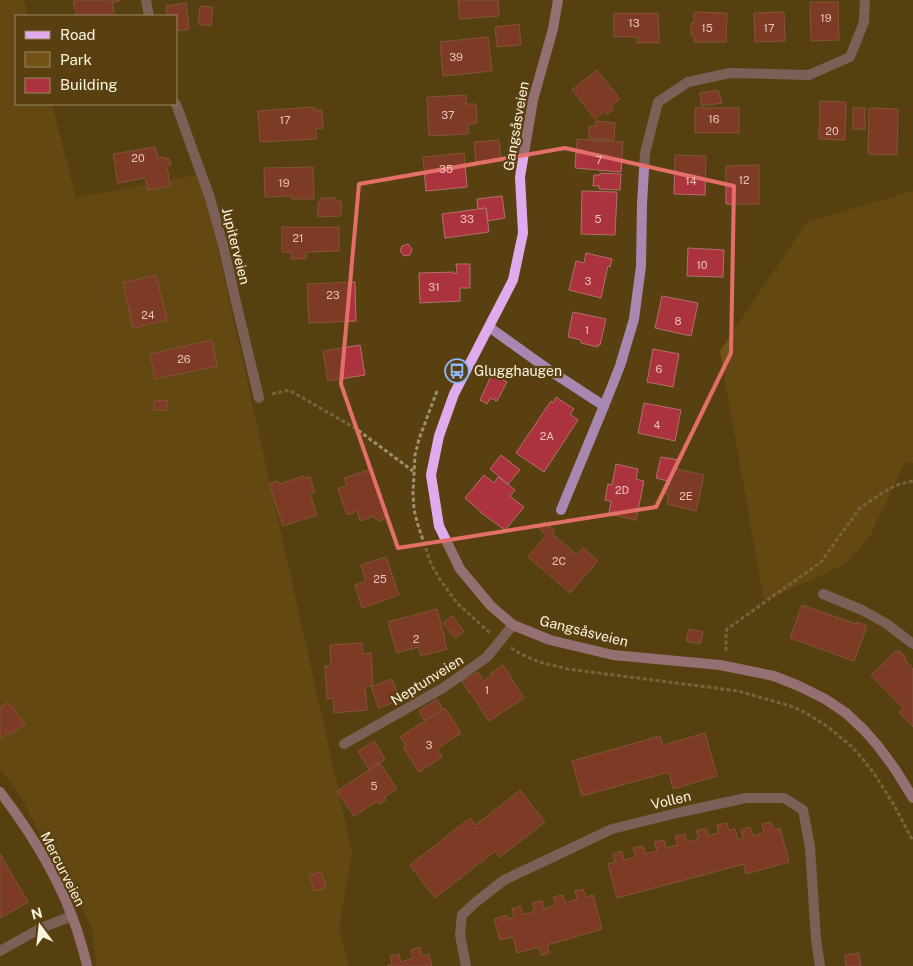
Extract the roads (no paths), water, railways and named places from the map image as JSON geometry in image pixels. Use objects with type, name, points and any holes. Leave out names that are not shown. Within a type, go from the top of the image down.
[{"type":"street","points":[[146,0],[149,15]]},
{"type":"street","name":"Gangsåsveien","points":[[558,0],[553,29],[532,100],[520,176],[523,233],[513,280],[454,394],[439,436],[431,476],[439,526],[460,569],[491,606],[513,626],[550,640],[613,655],[720,665],[774,676],[799,686],[825,699],[846,713],[864,730],[895,768],[913,798]]},
{"type":"street","points":[[561,510],[620,366],[634,319],[641,266],[645,153],[658,102],[688,82],[730,73],[809,76],[850,57],[864,22],[865,0]]},
{"type":"street","name":"Jupiterveien","points":[[176,105],[210,198],[224,248],[234,298],[259,398]]},
{"type":"street","points":[[489,327],[604,406]]},
{"type":"street","points":[[823,594],[862,610],[887,624],[913,644]]},
{"type":"street","name":"Neptunveien","points":[[344,744],[444,688],[487,657],[513,626]]},
{"type":"street","name":"Mercurveien","points":[[0,792],[19,817],[60,887],[86,956],[87,966]]},
{"type":"street","name":"Vollen","points":[[466,966],[460,935],[462,915],[504,880],[612,829],[746,798],[784,798],[802,810],[810,847],[816,939],[820,966]]},
{"type":"street","points":[[0,951],[40,928],[72,916]]},
{"type":"place","name":"Glugghaugen","points":[[457,371]]}]
